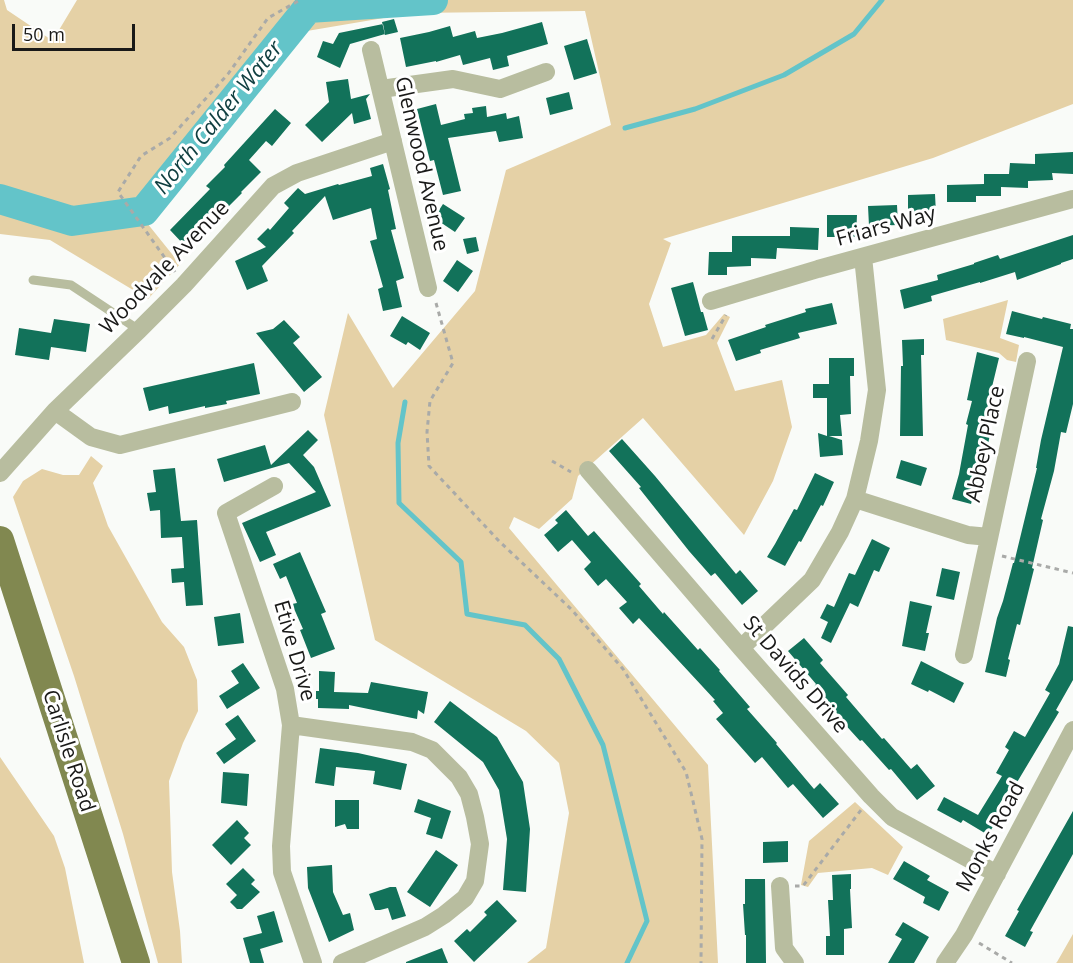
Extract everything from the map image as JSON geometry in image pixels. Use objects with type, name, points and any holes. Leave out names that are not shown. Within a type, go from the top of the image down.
[{"type":"main road","name":"Carlisle Road","points":[[0,540],[136,963]]},
{"type":"street","name":"Glenwood Avenue","points":[[371,50],[428,288]]},
{"type":"street","points":[[381,89],[453,79],[500,88],[546,72]]},
{"type":"street","name":"Woodvale Avenue","points":[[0,473],[55,411],[184,285],[273,186],[297,173],[393,141]]},
{"type":"street","name":"Friars Way","points":[[711,301],[1073,199]]},
{"type":"street","points":[[741,648],[812,580],[855,499],[869,441],[877,390],[863,257]]},
{"type":"street","name":"Abbey Place","points":[[964,655],[1027,361]]},
{"type":"street","points":[[55,411],[91,437],[120,445],[292,402]]},
{"type":"street","name":"St Davids Drive","points":[[588,470],[741,648],[892,817],[997,874]]},
{"type":"street","name":"Etive Drive","points":[[274,486],[226,513],[285,689],[291,726],[281,846],[282,872],[314,963]]},
{"type":"street","points":[[855,499],[968,535],[987,544]]},
{"type":"street","points":[[291,726],[412,742],[432,750],[459,777],[469,794],[475,817],[480,844],[475,881],[465,898],[425,927],[342,963]]},
{"type":"street","name":"Monks Road","points":[[945,963],[964,935],[1073,730]]},
{"type":"street","points":[[780,886],[784,948],[795,963]]},
{"type":"lane","points":[[33,280],[71,285],[140,330]]},
{"type":"path","points":[[184,285],[118,192],[141,156],[170,138],[228,74],[268,18],[300,0]]},
{"type":"path","points":[[428,288],[436,302],[453,363],[430,401],[427,432],[429,466],[499,541],[572,610],[623,669],[686,772],[702,839],[701,963]]},
{"type":"path","points":[[987,544],[1073,573]]},
{"type":"path","points":[[780,886],[803,886],[871,796]]},
{"type":"path","points":[[964,935],[1012,963]]},
{"type":"shaded area","points":[[0,0],[4,0],[7,10],[50,39],[59,30],[77,0],[1073,0],[1073,104],[933,158],[663,239],[671,243],[649,304],[663,347],[706,335],[724,314],[730,317],[717,343],[735,391],[782,380],[792,427],[773,481],[744,535],[643,418],[578,476],[572,499],[539,529],[514,517],[509,528],[708,765],[718,963],[527,963],[546,948],[569,813],[559,763],[526,731],[375,640],[324,415],[348,313],[393,388],[475,291],[506,170],[611,125],[585,11],[413,13],[307,31],[147,223],[180,264],[148,299],[50,240],[0,234]]},
{"type":"shaded area","points":[[1008,300],[1000,338],[1019,345],[1016,362],[1007,360],[999,353],[946,340],[943,319]]},
{"type":"shaded area","points":[[91,456],[103,466],[93,483],[108,526],[162,622],[184,647],[197,680],[198,711],[169,781],[172,872],[182,963],[158,963],[123,834],[74,676],[13,497],[23,481],[42,469],[63,475],[79,475]]},
{"type":"shaded area","points":[[0,757],[54,836],[65,868],[84,963],[0,963]]},
{"type":"shaded area","points":[[855,802],[903,847],[888,875],[872,868],[818,873],[808,887],[801,885],[809,841]]},
{"type":"shaded area","points":[[1073,934],[1073,963],[1056,963],[1057,962]]},
{"type":"building","points":[[394,19],[398,32],[385,35],[382,22]]},
{"type":"building","points":[[542,22],[548,44],[507,56],[509,66],[493,70],[490,58],[463,65],[460,55],[406,67],[400,38],[450,26],[453,37],[475,31],[477,38]]},
{"type":"building","points":[[383,24],[385,34],[350,44],[340,68],[317,57],[323,41],[333,44],[339,33]]},
{"type":"building","points":[[587,39],[597,73],[574,80],[564,46]]},
{"type":"building","points":[[348,79],[351,99],[370,94],[366,99],[371,119],[354,124],[352,113],[322,142],[305,125],[329,102],[326,82]]},
{"type":"building","points":[[569,92],[573,109],[550,115],[546,98]]},
{"type":"building","points":[[436,104],[441,125],[465,119],[464,114],[473,113],[472,108],[486,106],[487,117],[506,113],[507,119],[519,116],[523,138],[499,142],[496,131],[448,138],[461,191],[443,195],[434,160],[430,161],[417,109]]},
{"type":"building","points":[[275,109],[291,123],[272,146],[266,141],[249,160],[261,172],[186,247],[170,230],[210,189],[206,186]]},
{"type":"building","points":[[1073,152],[1073,174],[1052,173],[1053,180],[1028,181],[1028,188],[1001,187],[1001,196],[976,196],[976,202],[947,202],[947,185],[984,184],[984,174],[1009,174],[1010,163],[1035,164],[1035,154]]},
{"type":"building","points":[[383,164],[390,189],[388,190],[396,229],[391,230],[404,278],[396,281],[402,307],[383,311],[378,289],[383,287],[370,241],[377,239],[371,208],[333,220],[325,196],[262,266],[268,281],[247,290],[235,261],[266,247],[257,239],[268,228],[270,230],[289,208],[284,203],[298,188],[305,194],[372,176],[370,168]]},
{"type":"building","points":[[935,194],[936,214],[908,214],[908,195]]},
{"type":"building","points":[[443,204],[465,218],[455,232],[434,218]]},
{"type":"building","points":[[897,205],[898,225],[869,226],[868,206]]},
{"type":"building","points":[[827,215],[857,215],[856,237],[827,237]]},
{"type":"building","points":[[790,227],[819,228],[818,250],[777,248],[776,259],[751,258],[751,266],[727,267],[727,275],[708,275],[709,252],[732,252],[732,236],[790,236]]},
{"type":"building","points":[[1073,235],[1073,259],[1017,280],[1015,272],[931,296],[932,301],[904,309],[900,290],[938,280],[937,275],[998,255],[1000,259]]},
{"type":"building","points":[[476,237],[479,251],[467,254],[463,239]]},
{"type":"building","points":[[457,260],[473,271],[458,292],[443,281]]},
{"type":"building","points":[[693,282],[708,330],[685,336],[671,288]]},
{"type":"building","points":[[832,303],[837,324],[798,333],[800,338],[760,350],[761,353],[736,361],[728,340],[806,312],[805,309]]},
{"type":"building","points":[[1012,311],[1071,324],[1070,329],[1073,329],[1073,404],[1066,433],[1061,432],[1054,471],[1041,519],[1043,520],[1032,568],[1034,569],[1020,625],[1017,624],[1006,677],[985,672],[1037,468],[1041,440],[1063,347],[1006,334]]},
{"type":"building","points":[[402,316],[430,333],[420,350],[408,342],[406,345],[390,336]]},
{"type":"building","points":[[54,319],[90,324],[86,352],[51,347],[49,360],[15,355],[19,328],[51,333]]},
{"type":"building","points":[[284,320],[300,337],[293,343],[322,377],[304,392],[256,333],[273,329]]},
{"type":"building","points":[[924,339],[924,355],[921,355],[923,436],[900,436],[902,340]]},
{"type":"building","points":[[977,352],[999,358],[992,387],[994,387],[986,434],[990,434],[984,466],[982,466],[971,504],[952,499],[968,425],[966,424],[972,401],[967,400]]},
{"type":"building","points":[[829,358],[854,358],[854,376],[850,376],[851,414],[840,415],[842,436],[829,436],[842,440],[843,455],[820,457],[818,433],[827,436],[827,398],[813,398],[813,384],[829,384]]},
{"type":"building","points":[[254,363],[260,394],[226,401],[227,404],[169,414],[168,406],[149,411],[143,388]]},
{"type":"building","points":[[308,430],[318,440],[303,455],[314,467],[331,506],[266,532],[276,555],[260,562],[242,523],[316,492],[289,463],[224,482],[217,459],[265,445],[271,465]]},
{"type":"building","points":[[622,439],[736,574],[740,570],[758,591],[742,605],[715,573],[711,576],[689,551],[639,488],[641,487],[609,451]]},
{"type":"building","points":[[901,460],[927,468],[921,486],[896,478]]},
{"type":"building","points":[[175,468],[181,521],[197,520],[203,605],[186,606],[184,582],[172,583],[171,569],[184,568],[182,537],[161,538],[160,510],[150,511],[147,493],[156,492],[153,470]]},
{"type":"building","points":[[815,473],[834,482],[823,506],[821,505],[785,566],[767,557],[794,509],[797,510]]},
{"type":"building","points":[[566,510],[588,536],[594,531],[641,584],[639,586],[663,614],[664,612],[698,650],[700,648],[720,670],[750,707],[747,709],[814,789],[820,783],[839,804],[823,818],[793,784],[788,788],[762,757],[755,763],[716,719],[723,713],[713,701],[715,700],[639,618],[633,624],[619,608],[627,602],[606,579],[598,586],[584,569],[591,562],[572,540],[558,552],[544,535],[558,523],[555,520]]},
{"type":"building","points":[[872,539],[890,548],[879,572],[874,570],[858,607],[850,603],[831,643],[821,638],[828,622],[820,618],[827,604],[834,607],[849,573],[855,575]]},
{"type":"building","points":[[300,552],[326,612],[321,614],[335,649],[311,658],[300,630],[303,629],[292,604],[297,603],[286,576],[280,579],[273,564]]},
{"type":"building","points":[[942,568],[960,572],[954,600],[936,596]]},
{"type":"building","points":[[910,601],[932,606],[925,651],[902,646]]},
{"type":"building","points":[[240,613],[244,643],[218,646],[214,617]]},
{"type":"building","points":[[1068,626],[1073,627],[1073,680],[1056,710],[1059,712],[1016,784],[1013,782],[997,808],[1002,811],[988,835],[963,820],[961,823],[937,810],[944,797],[978,815],[1002,776],[996,773],[1009,750],[1005,747],[1014,731],[1025,737],[1050,693],[1045,690],[1059,664]]},
{"type":"building","points":[[804,638],[823,660],[820,663],[848,695],[846,697],[882,739],[884,738],[911,769],[917,764],[935,786],[917,800],[891,769],[889,770],[841,720],[814,687],[816,684],[788,651]]},
{"type":"building","points":[[921,661],[964,683],[954,703],[911,684]]},
{"type":"building","points":[[243,663],[260,688],[227,709],[219,696],[239,683],[231,671]]},
{"type":"building","points":[[319,671],[335,672],[334,692],[368,693],[371,682],[428,692],[424,714],[418,710],[417,719],[349,705],[349,709],[318,708],[316,691],[319,691]]},
{"type":"building","points":[[450,701],[497,737],[523,782],[530,829],[526,892],[503,890],[507,839],[499,790],[483,762],[434,722]]},
{"type":"building","points":[[238,715],[256,741],[224,764],[216,753],[236,739],[225,724]]},
{"type":"building","points":[[320,748],[358,753],[407,764],[401,790],[373,784],[375,771],[336,767],[334,786],[315,783]]},
{"type":"building","points":[[223,772],[249,774],[247,806],[221,803]]},
{"type":"building","points":[[418,799],[451,811],[442,839],[426,834],[431,818],[414,812]]},
{"type":"building","points":[[335,800],[359,800],[359,829],[347,829],[345,824],[335,827]]},
{"type":"building","points":[[1073,811],[1073,854],[1030,931],[1033,932],[1025,947],[1005,936],[1019,911],[1017,910]]},
{"type":"building","points":[[237,820],[249,833],[244,838],[251,845],[231,865],[212,845]]},
{"type":"building","points":[[788,841],[788,862],[763,863],[763,842]]},
{"type":"building","points":[[436,850],[458,865],[430,907],[407,892]]},
{"type":"building","points":[[904,861],[930,876],[927,880],[949,892],[939,911],[923,903],[925,897],[893,879]]},
{"type":"building","points":[[332,865],[333,892],[343,915],[350,913],[354,930],[329,942],[308,888],[307,867]]},
{"type":"building","points":[[243,868],[255,880],[251,884],[260,892],[242,909],[237,909],[230,902],[237,895],[226,884]]},
{"type":"building","points":[[851,874],[852,928],[844,929],[844,955],[826,955],[826,936],[830,936],[828,900],[833,900],[832,875]]},
{"type":"building","points":[[745,879],[765,879],[766,963],[746,963],[743,904],[745,904]]},
{"type":"building","points":[[396,887],[406,916],[392,920],[388,908],[375,910],[369,894]]},
{"type":"building","points":[[497,900],[517,921],[474,962],[454,941],[467,929],[470,932],[487,915],[484,912]]},
{"type":"building","points":[[274,911],[283,942],[260,949],[264,963],[250,963],[243,938],[262,933],[257,916]]},
{"type":"building","points":[[903,922],[929,937],[914,963],[888,963],[902,939],[895,935]]},
{"type":"building","points":[[442,948],[448,963],[406,963],[406,962]]},
{"type":"waterway","name":"North Calder Water","points":[[0,199],[72,221],[144,211],[308,8],[433,0]]},
{"type":"waterway","points":[[625,128],[695,109],[784,75],[854,34],[882,0]]},
{"type":"waterway","points":[[405,402],[398,443],[399,503],[461,562],[467,614],[525,625],[559,659],[603,745],[647,921],[627,963]]}]
